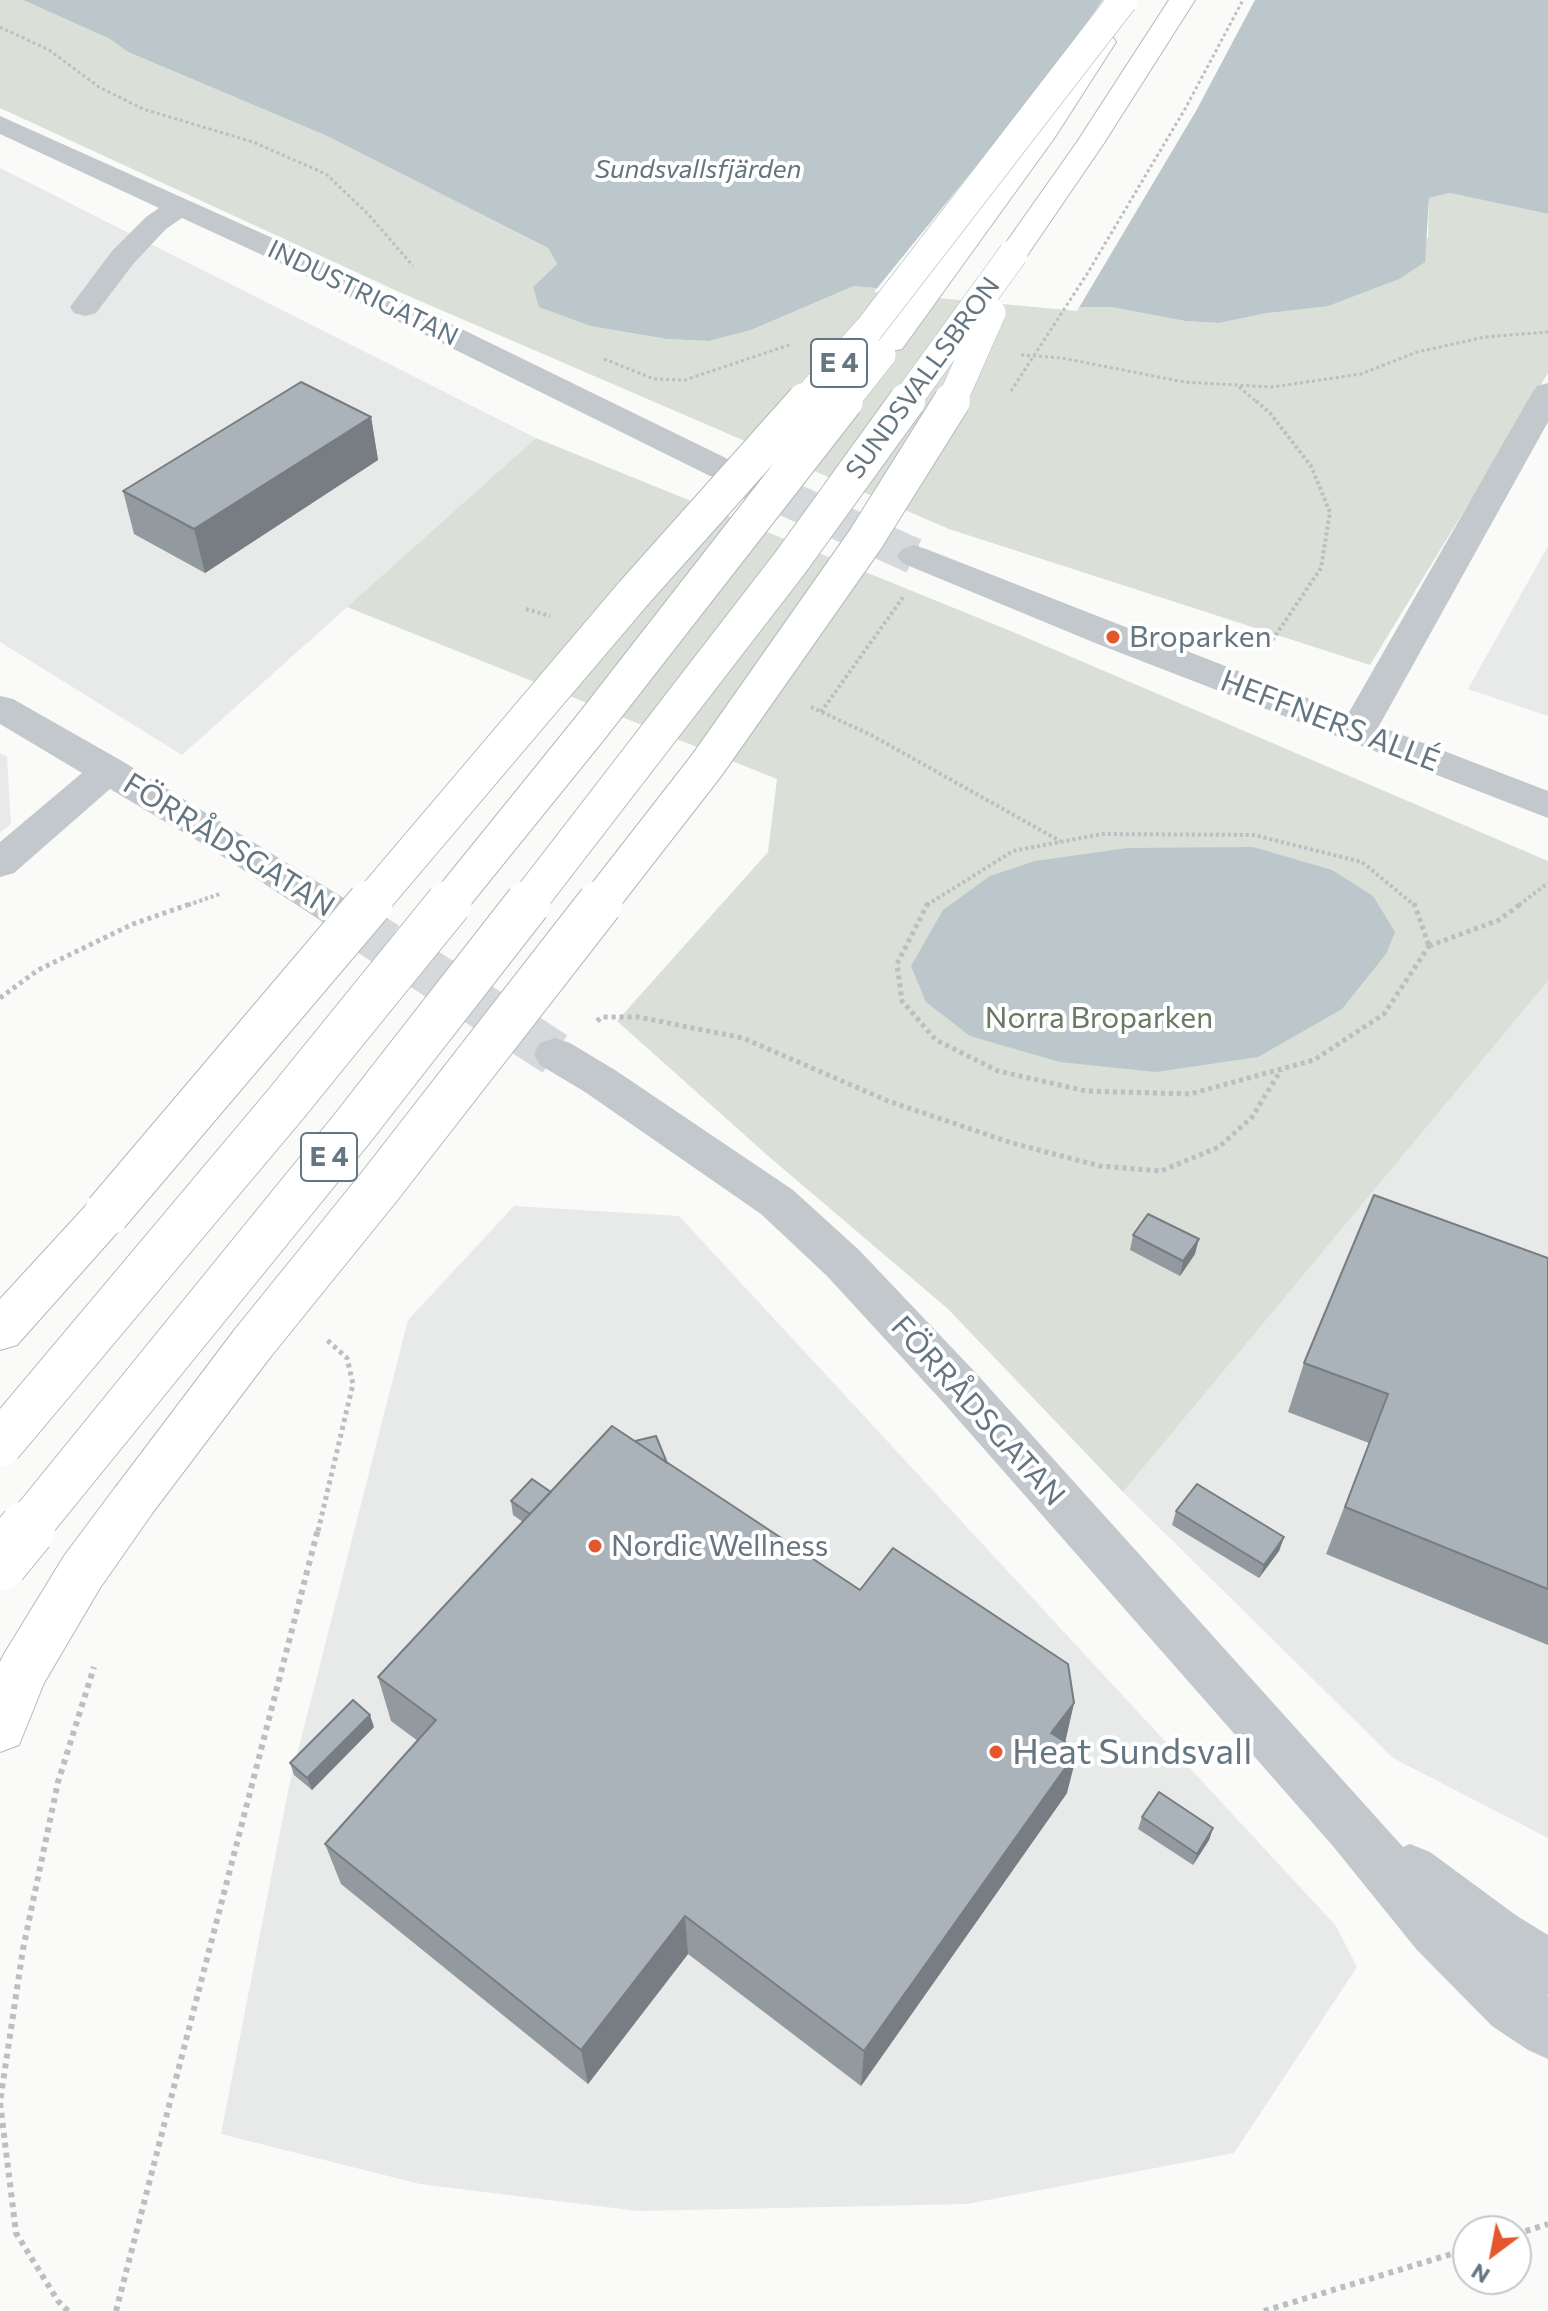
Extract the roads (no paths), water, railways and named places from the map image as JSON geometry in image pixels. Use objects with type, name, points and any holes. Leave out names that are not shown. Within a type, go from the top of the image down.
[{"type":"highway","name":"E 4","points":[[0,1331],[107,1213],[643,583],[869,329],[1123,0]]},
{"type":"highway","name":"SUNDSVALLSBRON","points":[[0,1444],[285,1105],[591,727],[891,342],[1045,131],[1130,0]]},
{"type":"highway","name":"SUNDSVALLSBRON","points":[[0,1562],[351,1130],[790,563],[1013,254],[1090,143],[1182,0]]},
{"type":"highway","name":"E 4","points":[[0,1727],[22,1671],[82,1572],[134,1500],[252,1344],[379,1187],[707,765],[848,565],[944,417],[980,343],[1013,254]]},
{"type":"street","name":"INDUSTRIGATAN","points":[[0,124],[295,259],[722,469]]},
{"type":"street","points":[[85,307],[123,257],[156,223],[178,208]]},
{"type":"street","points":[[1358,730],[1548,393]]},
{"type":"street","name":"HEFFNERS ALLÉ","points":[[924,560],[1240,687],[1548,805]]},
{"type":"street","name":"FÖRRÅDSGATAN","points":[[0,708],[222,838],[349,920]]},
{"type":"street","name":"FÖRRÅDSGATAN","points":[[0,863],[109,770]]},
{"type":"street","name":"FÖRRÅDSGATAN","points":[[555,1054],[600,1081],[777,1202],[843,1263],[958,1386],[1351,1826],[1437,1930],[1512,2006],[1548,2030]]},
{"type":"street","name":"FÖRRÅDSGATAN","points":[[1351,1826],[1497,1936],[1548,1967]]},
{"type":"water","name":"Sundsvallsfjärden","points":[[23,0],[1548,0],[1548,214],[1450,193],[1429,198],[1425,262],[1399,279],[1328,306],[1267,313],[1219,323],[1185,321],[1111,307],[1077,307],[854,286],[751,330],[709,341],[666,339],[590,326],[539,307],[533,287],[557,264],[548,248],[327,136],[128,52],[110,39]]},
{"type":"water","points":[[1253,847],[1332,870],[1373,896],[1395,932],[1386,954],[1342,1009],[1258,1057],[1156,1072],[1060,1062],[970,1036],[926,1002],[911,966],[943,910],[990,876],[1035,861],[1128,848]]},
{"type":"tunnel","points":[[735,475],[914,556]]},
{"type":"tunnel","points":[[349,920],[555,1054]]},
{"type":"place","name":"Broparken","points":[[1113,637]]},
{"type":"place","name":"Nordic Wellness","points":[[595,1546]]},
{"type":"place","name":"Heat Sundsvall","points":[[996,1752]]},
{"type":"park label","name":"Norra Broparken","points":[[1099,1018]]}]
